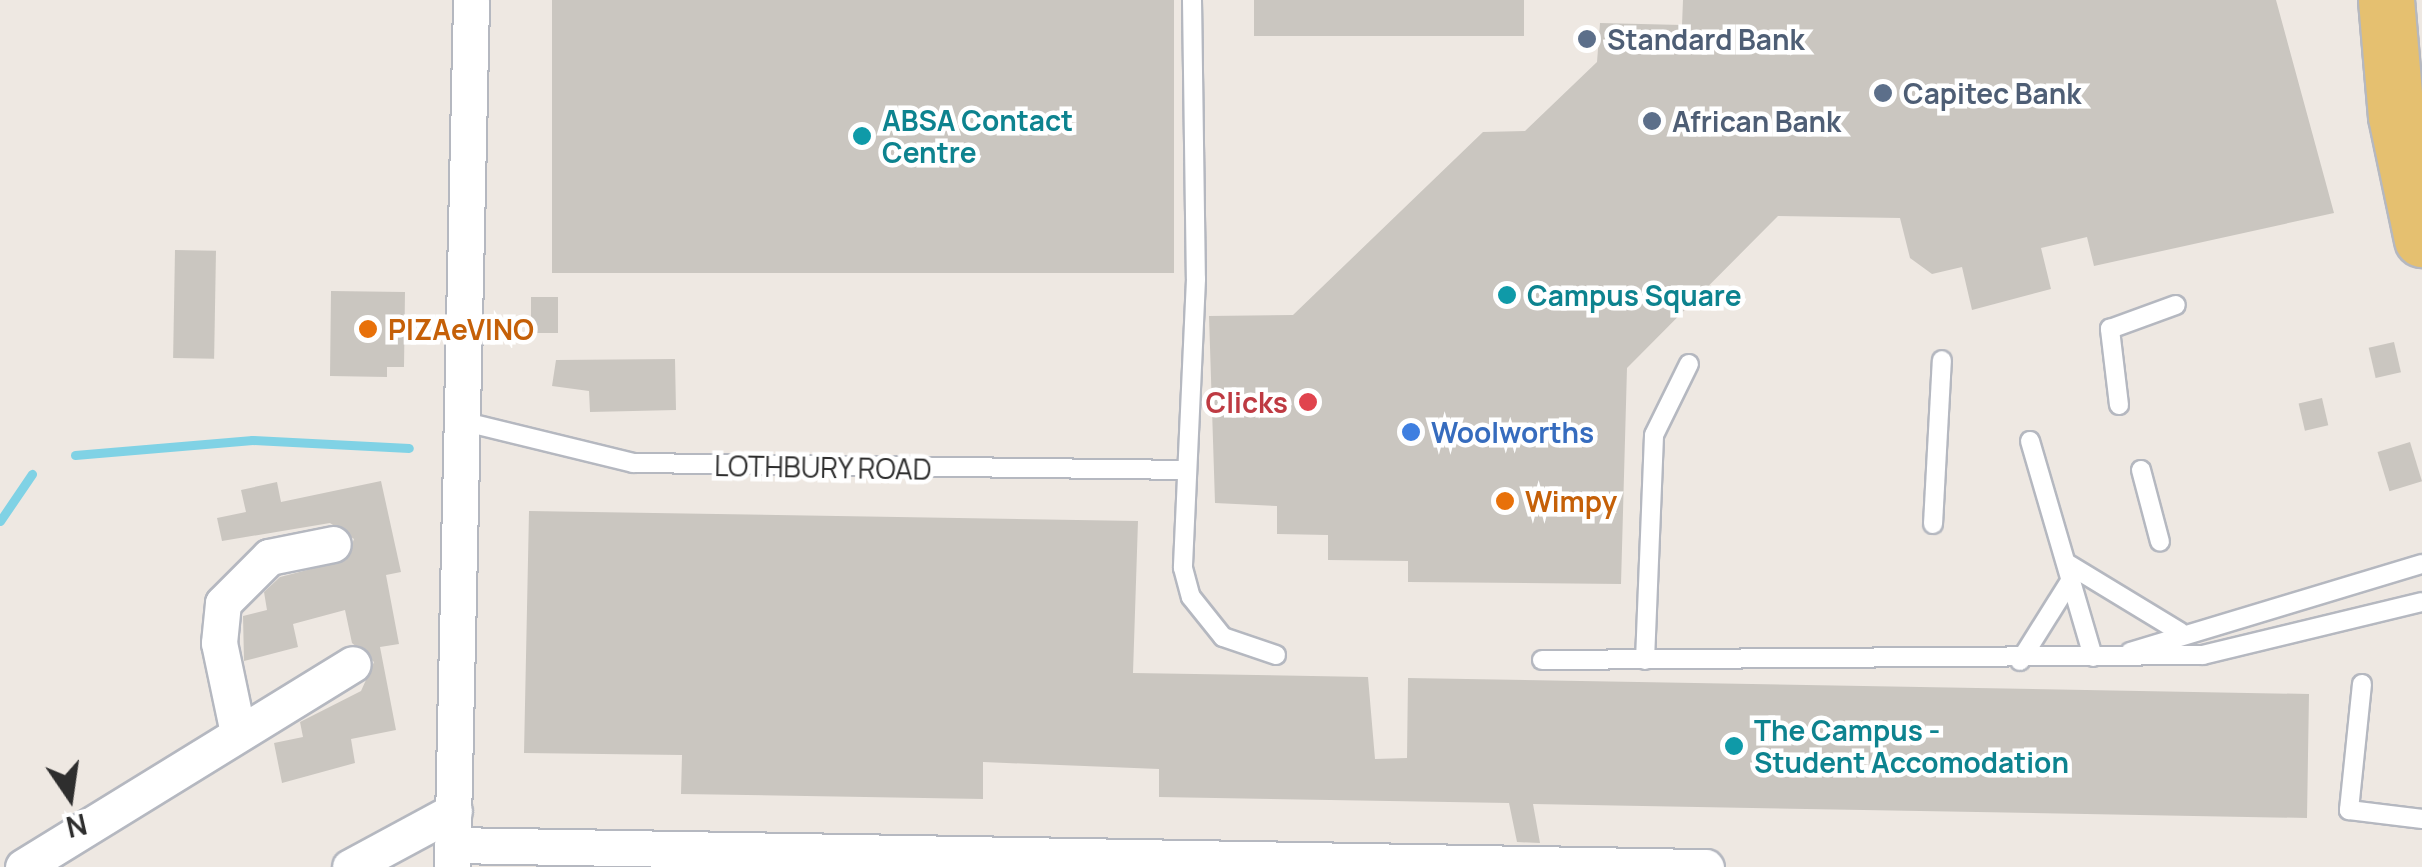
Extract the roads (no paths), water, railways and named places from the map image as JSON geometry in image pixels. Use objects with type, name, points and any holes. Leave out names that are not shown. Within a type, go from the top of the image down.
[{"type":"main road","points":[[2386,0],[2396,116],[2422,239]]},
{"type":"street","points":[[452,841],[465,422],[471,0]]},
{"type":"street","points":[[238,733],[219,643],[223,603],[268,557],[333,544]]},
{"type":"street","points":[[24,867],[58,857],[238,733],[353,664]]},
{"type":"street","points":[[350,867],[452,841],[1706,867]]},
{"type":"lane","points":[[1192,0],[1187,470],[1191,597],[1223,637],[1276,655]]},
{"type":"lane","points":[[2119,405],[2110,329],[2176,305]]},
{"type":"lane","points":[[1933,524],[1942,360]]},
{"type":"lane","points":[[1645,660],[1654,434],[1689,364]]},
{"type":"lane","name":"LOTHBURY ROAD","points":[[465,422],[633,464],[1187,470]]},
{"type":"lane","points":[[2030,441],[2093,657]]},
{"type":"lane","points":[[2141,470],[2160,542]]},
{"type":"lane","points":[[2121,656],[2180,632],[2422,564]]},
{"type":"lane","points":[[2020,660],[2069,570]]},
{"type":"lane","points":[[2069,570],[2180,632]]},
{"type":"lane","points":[[1542,660],[2204,656],[2422,602]]},
{"type":"lane","points":[[2362,684],[2349,810],[2422,820]]},
{"type":"waterway","points":[[75,455],[252,440],[409,448]]},
{"type":"waterway","points":[[0,521],[32,474]]},
{"type":"place","name":"Standard Bank","points":[[1587,39]]},
{"type":"place","name":"Capitec Bank","points":[[1883,93]]},
{"type":"place","name":"African Bank","points":[[1652,121]]},
{"type":"place","name":"ABSA Contact Centre","points":[[862,136]]},
{"type":"place","name":"Campus Square","points":[[1507,295]]},
{"type":"place","name":"PIZAeVINO","points":[[368,329]]},
{"type":"place","name":"Clicks","points":[[1308,402]]},
{"type":"place","name":"Woolworths","points":[[1411,432]]},
{"type":"place","name":"Wimpy","points":[[1505,501]]},
{"type":"place","name":"The Campus - Student Accomodation","points":[[1734,746]]}]
